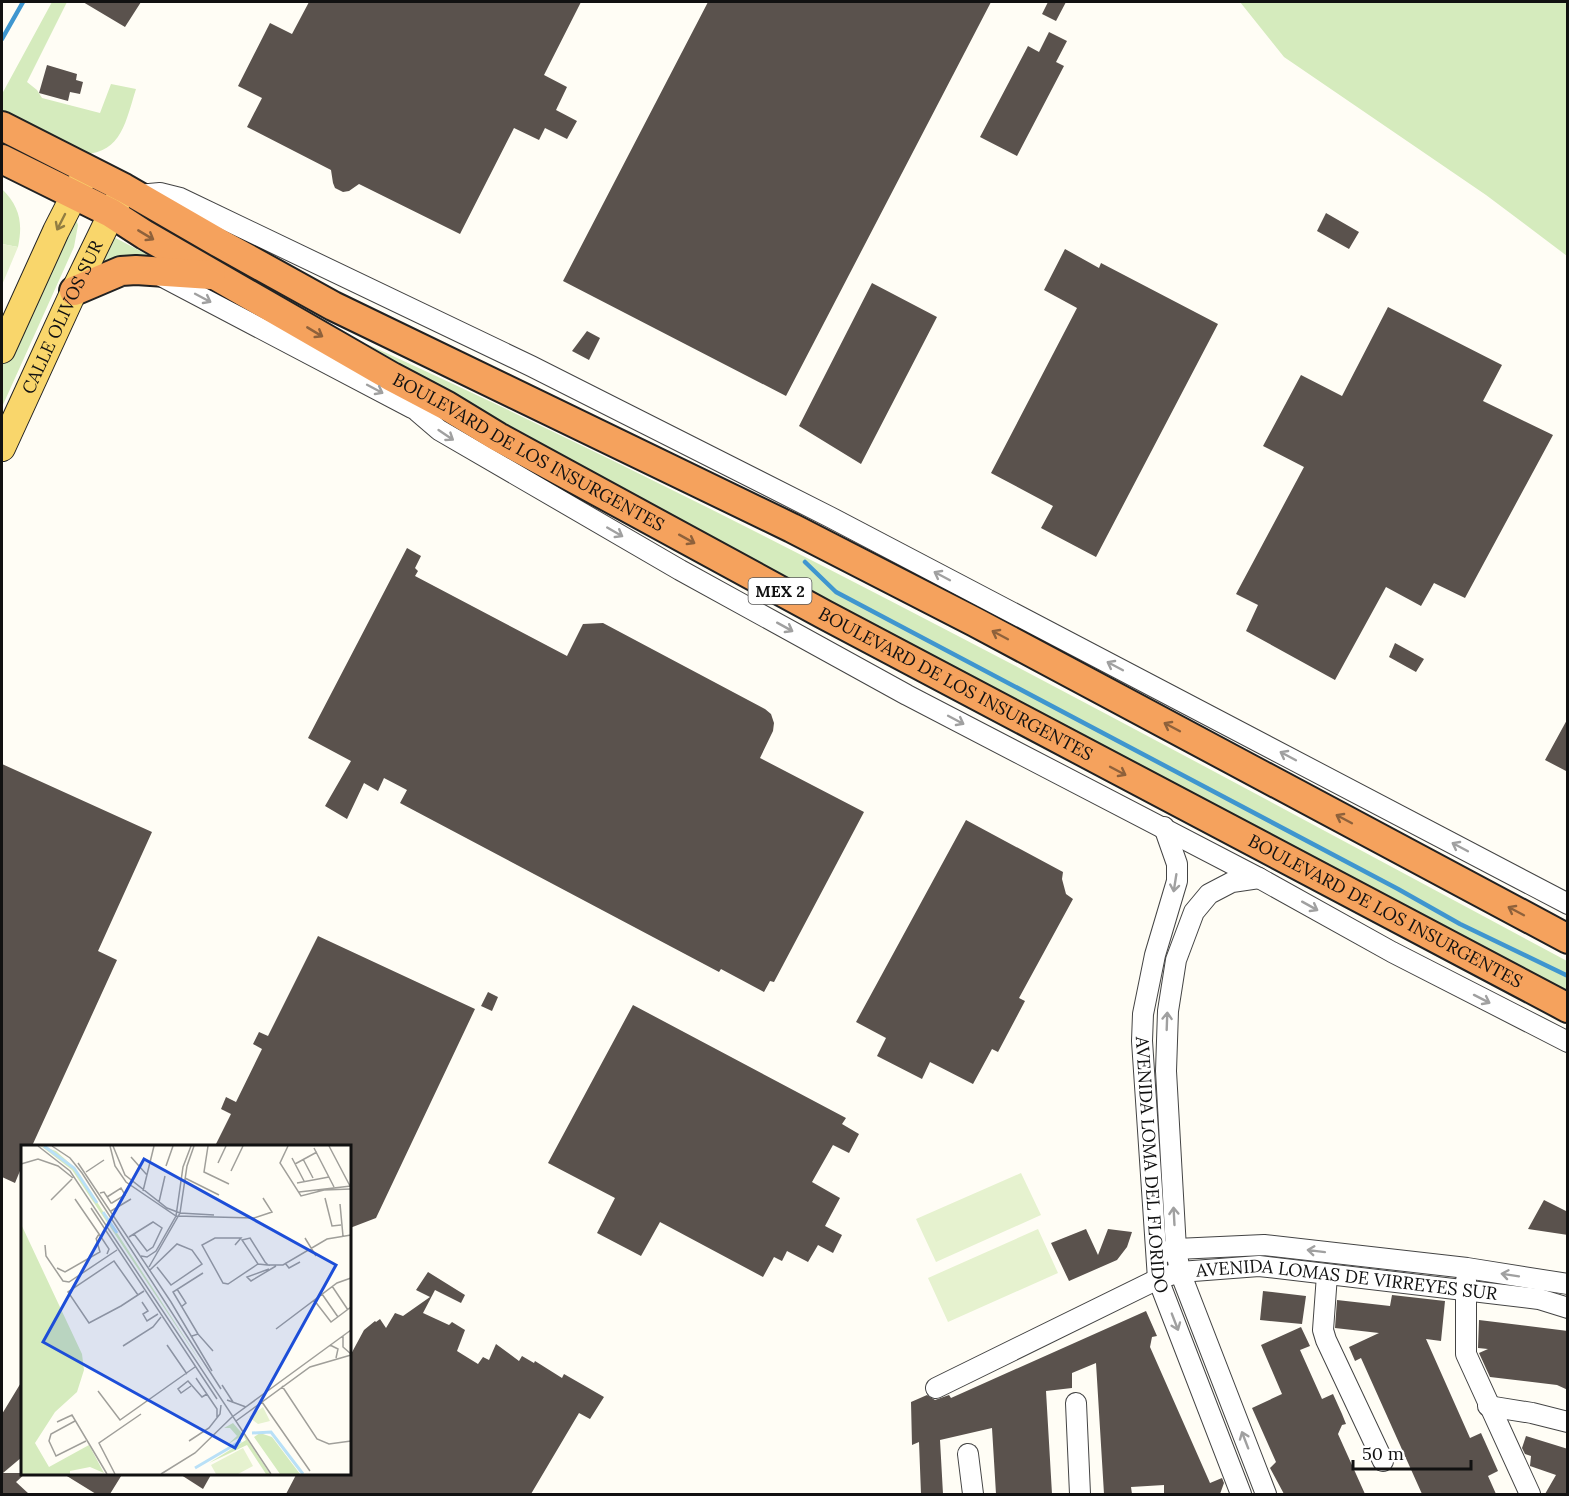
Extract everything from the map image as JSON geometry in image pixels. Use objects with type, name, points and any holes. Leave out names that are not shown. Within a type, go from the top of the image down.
[{"type":"highway","name":"BOULEVARD DE LOS INSURGENTES","points":[[2,126],[130,192],[333,306],[782,523],[965,616],[1568,939]]},
{"type":"highway","name":"BOULEVARD DE LOS INSURGENTES","points":[[2,159],[111,213],[145,235],[392,377],[825,615],[1568,1008]]},
{"type":"highway","points":[[74,291],[122,271],[218,276]]},
{"type":"main road","points":[[2,350],[87,170]]},
{"type":"main road","name":"CALLE OLIVOS SUR","points":[[2,448],[111,213],[130,192]]},
{"type":"street","points":[[130,192],[180,198],[531,366],[830,517],[1568,904]]},
{"type":"street","points":[[151,271],[418,412],[459,443],[680,570],[907,695],[1164,827],[1392,952],[1568,1042]]},
{"type":"street","points":[[392,377],[418,412]]},
{"type":"street","name":"AVENIDA LOMA DEL FLORIDO","points":[[1164,827],[1177,864],[1177,881],[1155,955],[1143,1014],[1142,1041],[1158,1279],[1241,1494]]},
{"type":"street","name":"AVENIDA LOMA DEL FLORIDO","points":[[1259,878],[1232,882],[1209,894],[1194,912],[1176,960],[1168,1011],[1166,1071],[1176,1249],[1180,1272],[1266,1494]]},
{"type":"street","points":[[1149,1155],[1170,1152]]},
{"type":"street","name":"AVENIDA LOMAS DE VIRREYES SUR","points":[[1156,1255],[1176,1249],[1264,1245],[1467,1268],[1568,1284]]},
{"type":"street","name":"AVENIDA LOMAS DE VIRREYES SUR","points":[[936,1388],[1158,1279],[1180,1272],[1259,1266],[1539,1299],[1568,1308]]},
{"type":"street","points":[[1467,1268],[1466,1354],[1530,1494]]},
{"type":"street","points":[[1327,1275],[1323,1330],[1326,1340],[1383,1461]]},
{"type":"street","points":[[1076,1403],[1080,1494]]},
{"type":"street","points":[[1488,1406],[1568,1422]]},
{"type":"street","points":[[968,1454],[973,1494]]},
{"type":"green space","points":[[52,2],[67,2],[27,82],[37,90],[42,98],[100,113],[111,84],[136,89],[121,133],[107,148],[97,152],[84,154],[2,122],[2,94]]},
{"type":"green space","points":[[1240,2],[1567,2],[1567,256],[1486,195],[1284,57]]},
{"type":"green space","points":[[2,189],[13,202],[19,216],[18,247],[2,244]]},
{"type":"green space","points":[[66,219],[76,219],[78,225],[74,247],[2,407],[2,365]]},
{"type":"green space","points":[[108,234],[165,264],[90,272]]},
{"type":"green space","points":[[2,244],[18,247],[2,285]]},
{"type":"green space","points":[[367,344],[671,489],[972,643],[1567,961],[1567,998],[614,487],[520,431],[433,389],[413,372]]},
{"type":"green space","points":[[1021,1173],[1041,1215],[936,1262],[916,1219]]},
{"type":"green space","points":[[1038,1229],[1058,1273],[948,1322],[928,1278]]},
{"type":"building","points":[[83,2],[141,2],[125,27]]},
{"type":"building","points":[[309,2],[581,2],[544,75],[567,87],[556,110],[577,121],[567,139],[545,128],[539,140],[514,128],[460,234],[359,184],[343,192],[335,188],[331,170],[247,127],[262,98],[238,86],[270,23],[292,34]]},
{"type":"building","points":[[708,2],[991,2],[786,396],[563,281]]},
{"type":"building","points":[[1048,2],[1066,2],[1056,21],[1042,14]]},
{"type":"building","points":[[1049,32],[1067,41],[1056,62],[1064,66],[1017,156],[980,137],[1028,46],[1039,52]]},
{"type":"building","points":[[47,65],[77,74],[76,80],[83,82],[80,94],[70,92],[68,101],[39,93]]},
{"type":"building","points":[[1326,213],[1359,232],[1349,249],[1317,231]]},
{"type":"building","points":[[1065,249],[1099,268],[1101,263],[1218,324],[1096,557],[1041,528],[1053,506],[991,473],[1077,308],[1044,290]]},
{"type":"building","points":[[872,283],[937,317],[861,464],[799,426]]},
{"type":"building","points":[[1388,307],[1502,365],[1483,401],[1553,435],[1465,598],[1434,583],[1421,606],[1386,587],[1335,680],[1246,631],[1258,605],[1236,594],[1304,467],[1263,446],[1301,375],[1342,396]]},
{"type":"building","points":[[587,331],[600,338],[589,360],[572,351]]},
{"type":"building","points":[[407,548],[421,556],[415,568],[418,571],[415,576],[567,656],[583,624],[603,623],[765,709],[771,714],[774,723],[773,731],[760,758],[864,812],[774,982],[770,981],[764,992],[721,969],[719,972],[400,803],[407,790],[384,778],[378,791],[364,783],[347,819],[325,806],[351,761],[308,738]]},
{"type":"building","points":[[1395,643],[1424,659],[1416,672],[1389,657]]},
{"type":"building","points":[[1568,718],[1568,772],[1545,760]]},
{"type":"building","points":[[2,764],[152,832],[98,951],[117,960],[32,1145],[21,1145],[21,1168],[15,1183],[2,1177]]},
{"type":"building","points":[[966,820],[1063,872],[1062,879],[1066,894],[1073,899],[1019,998],[1025,1001],[998,1052],[992,1049],[973,1084],[930,1062],[922,1079],[877,1056],[886,1038],[856,1022]]},
{"type":"building","points":[[318,936],[475,1009],[376,1218],[351,1228],[351,1145],[216,1145],[231,1114],[221,1109],[226,1097],[236,1102],[262,1049],[253,1044],[259,1032],[268,1036]]},
{"type":"building","points":[[488,992],[498,997],[492,1011],[481,1006]]},
{"type":"building","points":[[633,1005],[846,1118],[842,1124],[859,1134],[849,1153],[833,1145],[812,1182],[840,1198],[825,1226],[842,1235],[833,1253],[818,1245],[808,1262],[787,1251],[782,1261],[774,1257],[763,1277],[660,1222],[641,1256],[597,1233],[615,1198],[548,1163]]},
{"type":"building","points":[[1544,1200],[1568,1212],[1568,1235],[1528,1229]]},
{"type":"building","points":[[1086,1229],[1098,1255],[1108,1229],[1132,1232],[1127,1247],[1117,1260],[1069,1281],[1051,1243]]},
{"type":"building","points":[[428,1272],[465,1295],[461,1303],[435,1290],[423,1313],[449,1325],[452,1322],[465,1330],[457,1351],[478,1364],[483,1357],[489,1360],[496,1344],[519,1361],[522,1356],[534,1363],[535,1361],[562,1378],[564,1374],[604,1397],[590,1419],[579,1413],[531,1494],[286,1494],[296,1475],[351,1475],[351,1354],[364,1330],[375,1321],[380,1319],[386,1328],[395,1313],[403,1316],[430,1297],[416,1290]]},
{"type":"building","points":[[1263,1291],[1306,1296],[1302,1324],[1260,1320]]},
{"type":"building","points":[[1392,1295],[1445,1301],[1441,1341],[1426,1339],[1470,1438],[1481,1433],[1498,1471],[1488,1476],[1496,1494],[1422,1494],[1361,1358],[1355,1361],[1349,1347],[1379,1333],[1335,1328],[1337,1300],[1390,1306]]},
{"type":"building","points":[[1146,1311],[1157,1336],[1152,1337],[1150,1347],[1210,1483],[1222,1478],[1224,1483],[1220,1494],[1164,1494],[1164,1485],[1131,1487],[1132,1494],[1104,1494],[1096,1363],[1072,1373],[1072,1388],[1046,1391],[1052,1494],[996,1494],[992,1428],[940,1440],[943,1494],[921,1494],[919,1442],[912,1445],[911,1402],[927,1395],[935,1400],[949,1395],[951,1398]]},
{"type":"building","points":[[1479,1320],[1568,1331],[1568,1390],[1557,1385],[1490,1377],[1479,1353],[1488,1349],[1478,1348]]},
{"type":"building","points":[[1301,1327],[1310,1346],[1300,1350],[1322,1399],[1333,1394],[1346,1424],[1342,1425],[1338,1434],[1365,1494],[1284,1494],[1270,1468],[1276,1462],[1252,1408],[1282,1394],[1261,1345]]},
{"type":"building","points":[[21,1383],[21,1458],[3,1473],[24,1475],[16,1482],[29,1494],[2,1494],[2,1414]]},
{"type":"building","points":[[1526,1436],[1568,1449],[1568,1494],[1545,1494],[1556,1475],[1530,1466],[1531,1456],[1525,1454],[1522,1448]]},
{"type":"building","points":[[65,1475],[122,1475],[110,1494],[96,1494]]},
{"type":"building","points":[[181,1475],[211,1475],[203,1489]]},
{"type":"waterway","points":[[2,39],[23,2]]},
{"type":"waterway","points":[[805,562],[836,592],[1460,924],[1568,976]]}]
